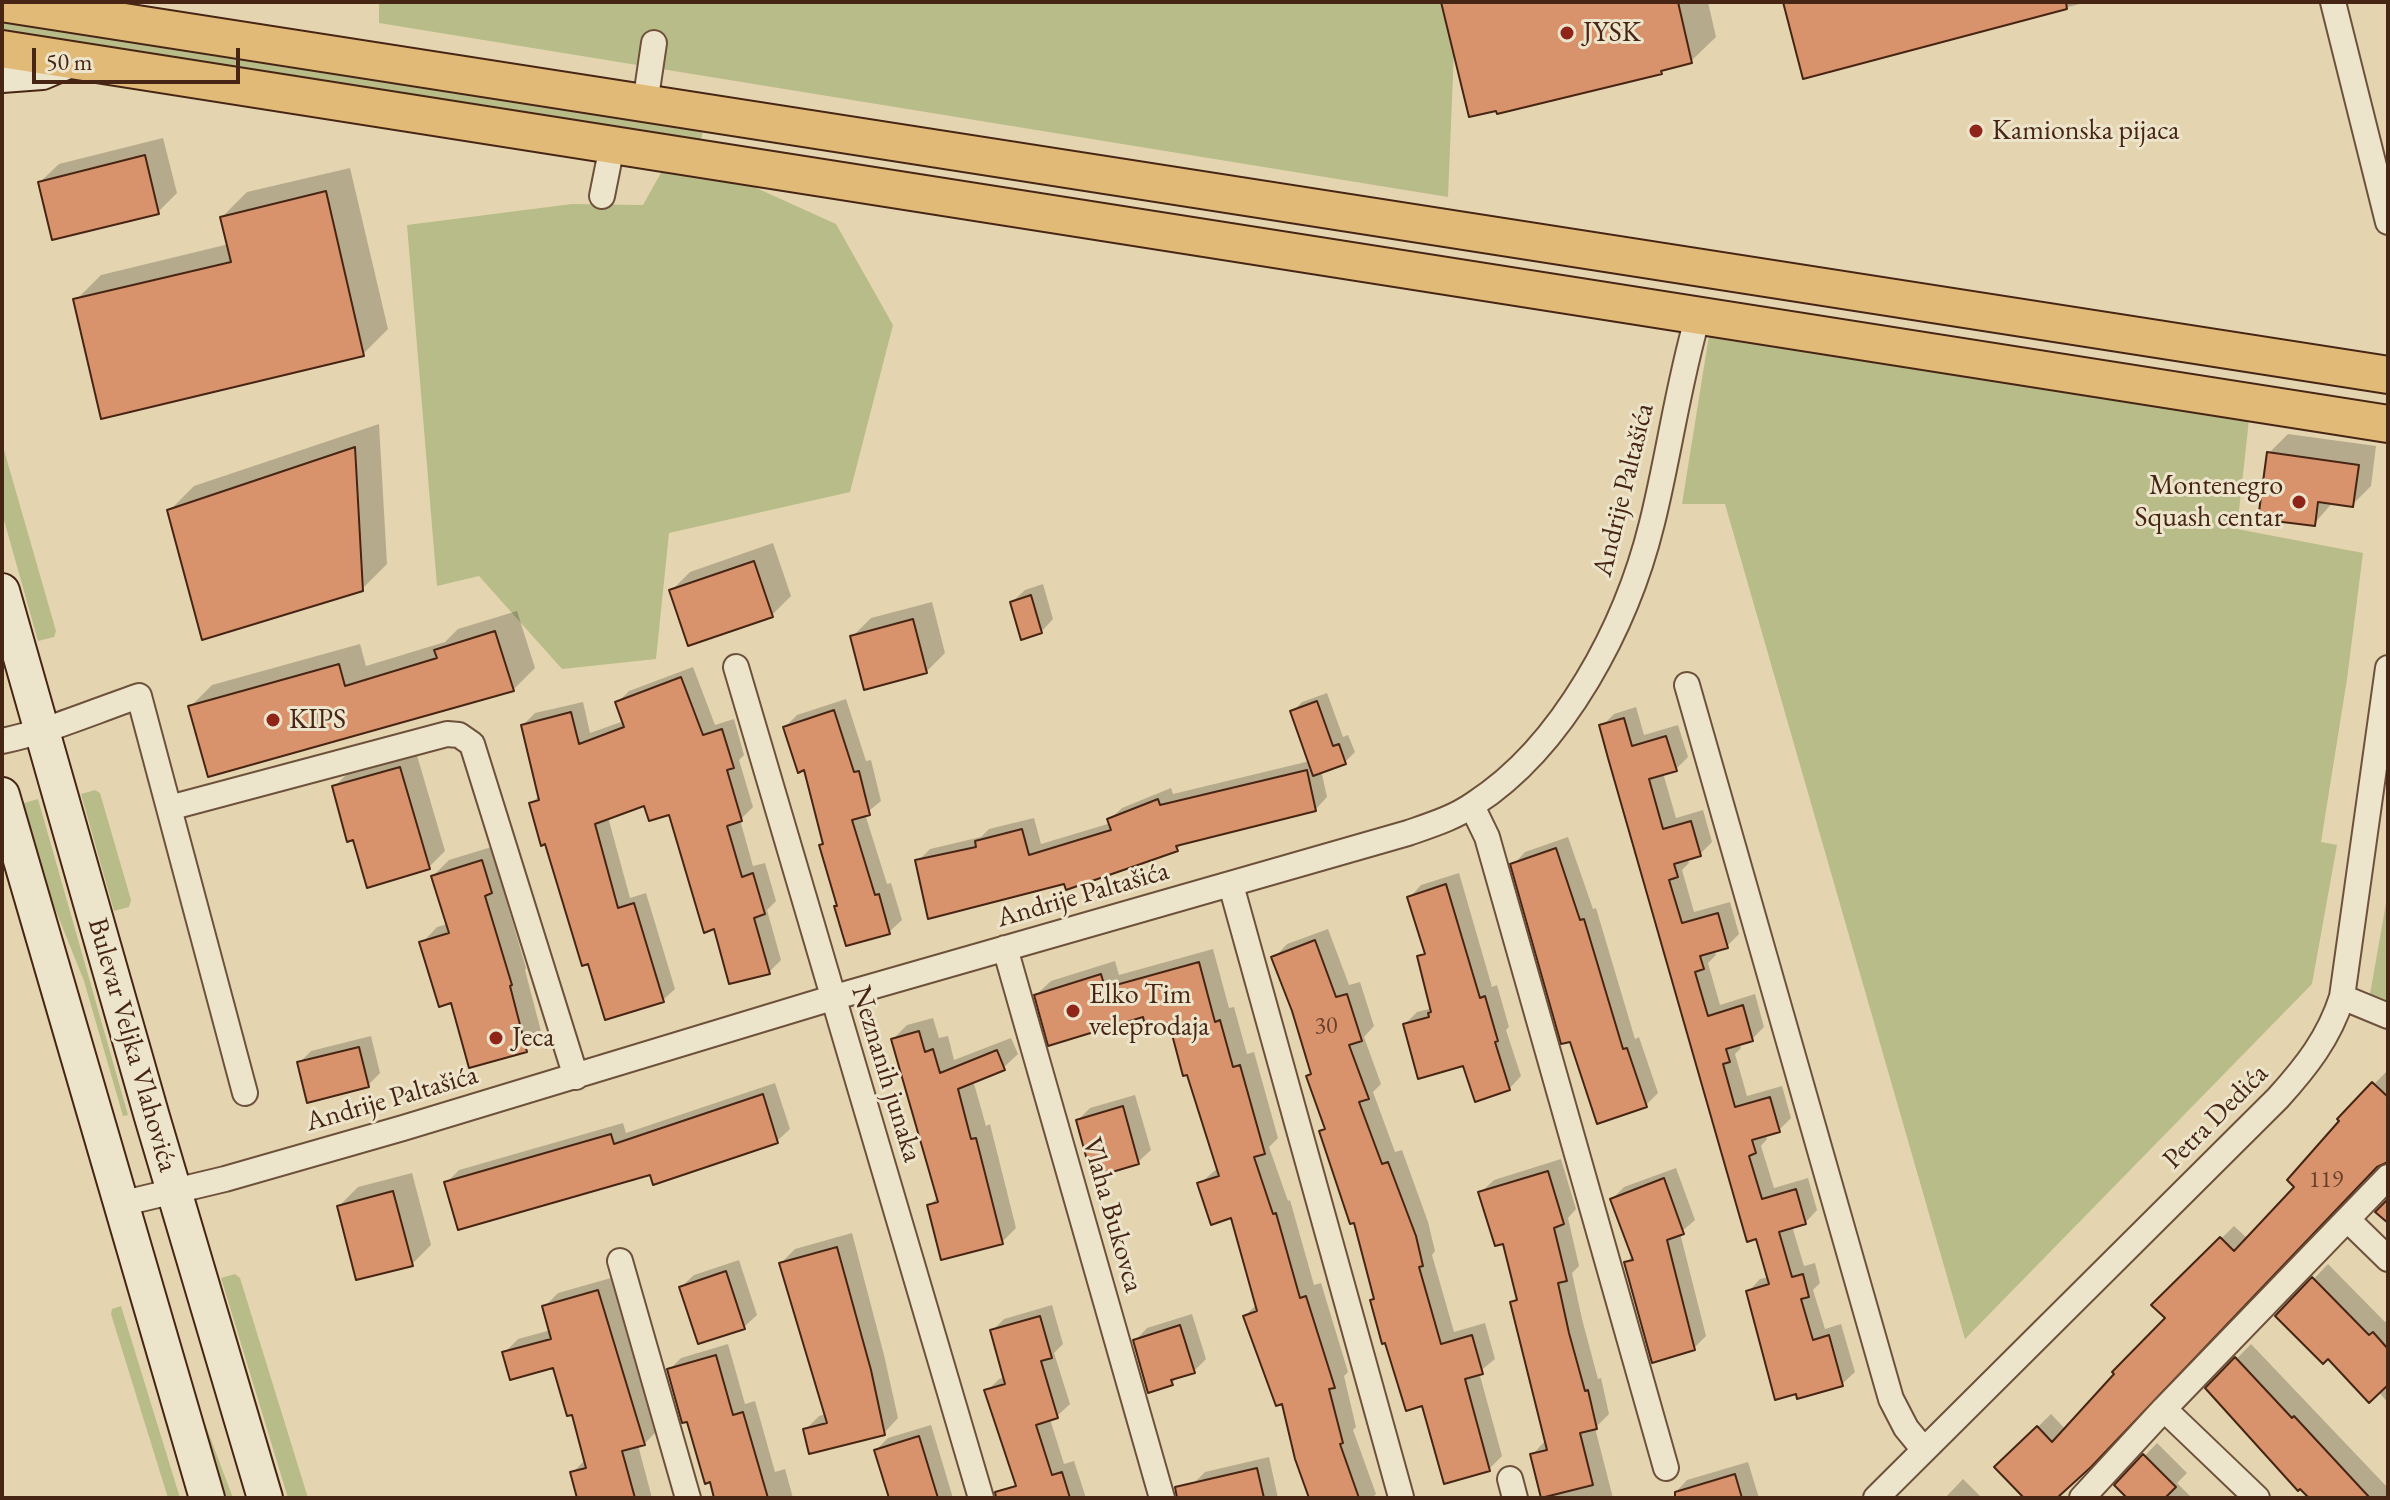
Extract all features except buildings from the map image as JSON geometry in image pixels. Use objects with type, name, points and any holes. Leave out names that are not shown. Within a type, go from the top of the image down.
[{"type":"main road","points":[[2,3],[2388,375]]},
{"type":"main road","points":[[2,49],[2388,424]]},
{"type":"main road","points":[[2,75],[42,72],[70,60]]},
{"type":"main road","name":"Bulevar Veljka Vlahovića","points":[[2,591],[44,732],[72,842],[265,1498]]},
{"type":"main road","name":"Bulevar Veljka Vlahovića","points":[[2,795],[207,1498]]},
{"type":"street","points":[[2333,2],[2388,222]]},
{"type":"street","points":[[645,104],[654,43]]},
{"type":"street","points":[[602,196],[612,146]]},
{"type":"street","name":"Andrije Paltašića","points":[[120,1204],[225,1179],[576,1077],[832,998],[1408,833],[1472,806],[1513,775],[1546,739],[1578,693],[1621,614],[1652,523],[1698,316]]},
{"type":"street","name":"Neznanih junaka","points":[[736,667],[981,1498]]},
{"type":"street","name":"Petra Dedića","points":[[1876,1498],[2278,1098],[2309,1064],[2321,1045],[2342,997],[2388,668]]},
{"type":"street","points":[[1687,685],[1891,1399],[1906,1428],[1924,1450]]},
{"type":"street","points":[[2,741],[44,732],[90,712],[139,696],[245,1093]]},
{"type":"street","points":[[169,808],[447,734],[459,735],[472,744],[576,1077]]},
{"type":"street","points":[[1472,806],[1487,837],[1666,1468]]},
{"type":"street","points":[[1231,885],[1401,1497]]},
{"type":"street","name":"Vlaha Bukovca","points":[[1005,948],[1162,1498]]},
{"type":"street","points":[[2342,997],[2388,1016]]},
{"type":"street","points":[[2082,1498],[2388,1177]]},
{"type":"street","points":[[2348,1220],[2388,1259]]},
{"type":"street","points":[[620,1261],[688,1498]]},
{"type":"street","points":[[2164,1409],[2257,1498]]},
{"type":"green space","points":[[379,2],[1456,2],[1448,197],[379,23]]},
{"type":"green space","points":[[2,18],[703,130],[700,145],[2,35]]},
{"type":"green space","points":[[662,171],[732,177],[836,224],[893,325],[850,492],[669,533],[656,659],[562,669],[479,576],[437,586],[407,225],[572,204],[643,205]]},
{"type":"green space","points":[[1711,323],[2252,392],[2237,529],[2363,553],[2321,842],[2337,845],[2312,984],[1965,1339],[1725,504],[1682,504]]},
{"type":"green space","points":[[2,443],[56,631],[54,637],[38,641],[2,513]]},
{"type":"green space","points":[[95,790],[100,793],[131,900],[129,907],[114,911],[81,794]]},
{"type":"green space","points":[[38,799],[128,1115],[123,1116],[84,981],[46,886],[21,804]]},
{"type":"green space","points":[[2388,892],[2388,1008],[2370,994]]},
{"type":"green space","points":[[235,1274],[240,1278],[308,1498],[288,1498],[221,1278]]},
{"type":"green space","points":[[165,1288],[198,1405],[233,1498],[220,1498],[159,1289]]},
{"type":"green space","points":[[121,1306],[180,1498],[168,1498],[111,1314],[112,1309]]},
{"type":"place","name":"JYSK","points":[[1567,33]]},
{"type":"place","name":"Kamionska pijaca","points":[[1976,131]]},
{"type":"place","name":"Montenegro Squash centar","points":[[2299,502]]},
{"type":"place","name":"KIPS","points":[[273,720]]},
{"type":"place","name":"Elko Tim veleprodaja","points":[[1073,1011]]},
{"type":"place","name":"Jeca","points":[[496,1038]]}]
